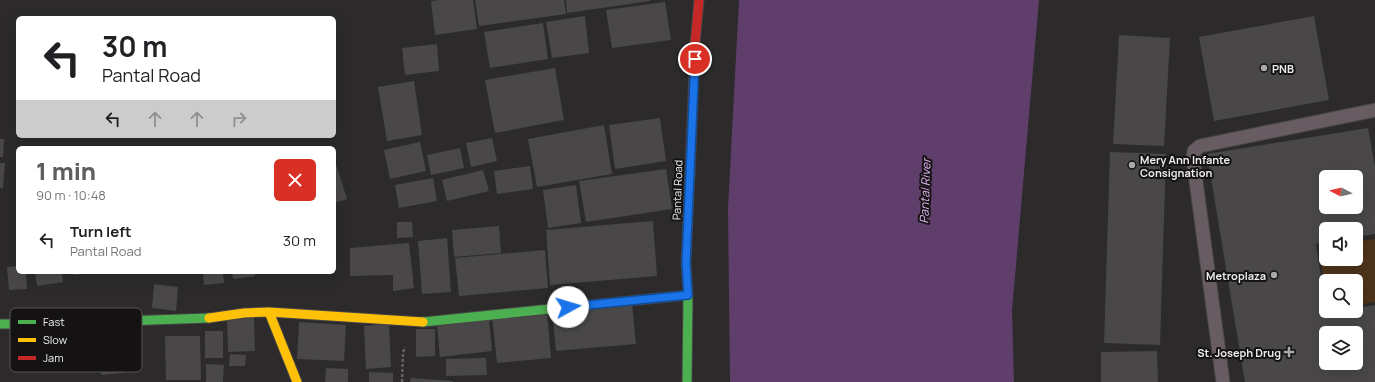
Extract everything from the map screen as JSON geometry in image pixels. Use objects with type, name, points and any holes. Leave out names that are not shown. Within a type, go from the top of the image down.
[{"type":"street","name":"Pantal Road","points":[[687,382],[688,295],[686,263],[695,52],[699,0]]},
{"type":"street","points":[[142,321],[201,319],[244,313],[269,312],[419,322],[688,295]]},
{"type":"street","points":[[269,312],[297,382]]},
{"type":"lane","points":[[1223,382],[1193,159],[1194,151],[1200,146],[1375,110]]},
{"type":"path","points":[[402,382],[403,353],[408,340],[419,322]]},
{"type":"shaded area","points":[[1375,239],[1375,302],[1363,304],[1363,274],[1323,274],[1322,266],[1363,266],[1363,241]]},
{"type":"water","name":"Pantal River","points":[[739,0],[1039,0],[1012,311],[1014,382],[730,382],[728,208]]},
{"type":"building","points":[[473,0],[477,29],[435,35],[431,1]]},
{"type":"building","points":[[475,0],[564,0],[566,14],[479,26]]},
{"type":"building","points":[[566,0],[650,0],[650,1],[567,13]]},
{"type":"building","points":[[665,2],[671,40],[612,48],[606,10]]},
{"type":"building","points":[[585,16],[589,53],[552,58],[546,22]]},
{"type":"building","name":"PNB","points":[[1314,16],[1329,100],[1214,121],[1199,37]]},
{"type":"building","points":[[543,23],[548,59],[490,68],[484,32]]},
{"type":"building","points":[[1119,35],[1170,38],[1164,146],[1113,144]]},
{"type":"building","points":[[437,44],[439,71],[405,75],[402,48]]},
{"type":"building","points":[[555,68],[564,120],[495,133],[485,80]]},
{"type":"building","points":[[414,81],[422,135],[387,141],[378,87]]},
{"type":"building","points":[[660,118],[666,161],[615,169],[609,125]]},
{"type":"building","points":[[604,125],[612,174],[537,187],[528,139]]},
{"type":"building","name":"Metroplaza","points":[[1368,128],[1375,167],[1375,234],[1363,236],[1363,222],[1319,222],[1319,243],[1316,244],[1320,274],[1319,274],[1319,318],[1363,318],[1363,307],[1375,305],[1375,382],[1245,382],[1207,154]]},
{"type":"building","points":[[492,138],[497,161],[471,167],[466,143]]},
{"type":"building","points":[[0,139],[4,139],[3,157],[0,157]]},
{"type":"building","points":[[420,142],[426,171],[390,179],[384,150]]},
{"type":"building","points":[[460,148],[464,168],[431,175],[427,155]]},
{"type":"building","points":[[1110,152],[1166,154],[1160,345],[1104,343]]},
{"type":"building","points":[[0,163],[5,163],[3,188],[0,188]]},
{"type":"building","points":[[336,164],[347,199],[336,202]]},
{"type":"building","points":[[530,166],[533,189],[497,194],[494,171]]},
{"type":"building","points":[[666,169],[672,209],[586,222],[579,181]]},
{"type":"building","points":[[483,170],[489,191],[447,201],[442,180]]},
{"type":"building","points":[[433,178],[437,201],[399,208],[395,185]]},
{"type":"building","points":[[576,185],[581,223],[548,228],[543,190]]},
{"type":"building","points":[[653,221],[657,276],[550,285],[546,230]]},
{"type":"building","points":[[397,222],[412,222],[413,237],[397,238]]},
{"type":"building","points":[[499,226],[501,253],[454,257],[452,230]]},
{"type":"building","points":[[447,238],[451,292],[422,294],[418,241]]},
{"type":"building","points":[[409,243],[414,288],[393,291],[393,275],[350,276],[350,248]]},
{"type":"building","points":[[545,250],[548,288],[459,296],[455,258]]},
{"type":"building","points":[[16,266],[16,274],[26,274],[27,289],[9,290],[7,267]]},
{"type":"building","points":[[35,274],[62,274],[63,282],[37,286]]},
{"type":"building","points":[[203,274],[223,274],[224,283],[204,285]]},
{"type":"building","points":[[232,274],[255,274],[255,276],[233,279]]},
{"type":"building","points":[[154,284],[178,287],[176,311],[152,308]]},
{"type":"building","points":[[632,303],[636,344],[556,351],[552,311]]},
{"type":"building","points":[[547,312],[551,358],[497,363],[492,317]]},
{"type":"building","points":[[254,318],[255,351],[228,352],[227,319]]},
{"type":"building","points":[[489,320],[492,351],[440,357],[437,325]]},
{"type":"building","points":[[299,322],[346,325],[344,361],[297,359]]},
{"type":"building","points":[[389,324],[391,367],[366,369],[364,326]]},
{"type":"building","points":[[416,329],[435,329],[435,356],[416,357]]},
{"type":"building","points":[[205,331],[223,331],[223,358],[205,358]]},
{"type":"building","points":[[165,336],[200,336],[201,380],[166,380]]},
{"type":"building","points":[[1157,351],[1158,382],[1101,382],[1101,352]]},
{"type":"building","points":[[230,354],[246,355],[245,366],[229,366]]},
{"type":"building","points":[[486,358],[487,375],[446,376],[446,359]]},
{"type":"building","points":[[206,364],[224,365],[223,382],[206,382]]},
{"type":"building","points":[[326,368],[348,369],[348,382],[325,382]]},
{"type":"building","points":[[101,372],[123,372],[123,373],[101,375]]},
{"type":"building","points":[[369,372],[393,373],[393,382],[369,382]]},
{"type":"building","points":[[411,378],[453,381],[453,382],[410,382]]},
{"type":"traffic: fast","points":[[687,382],[688,295],[686,263],[690,174]]},
{"type":"traffic: fast","points":[[423,322],[688,295]]},
{"type":"traffic: fast","points":[[142,320],[209,318]]},
{"type":"traffic: fast","points":[[0,324],[10,324]]},
{"type":"traffic: slow","points":[[269,312],[423,322]]},
{"type":"traffic: slow","points":[[209,318],[244,313],[269,312],[297,382]]},
{"type":"traffic: jam","points":[[690,174],[695,44],[699,0]]},
{"type":"place","name":"PNB","points":[[1264,68]]},
{"type":"place","name":"Mery Ann Infante Consignation","points":[[1132,165]]},
{"type":"place","name":"Metroplaza","points":[[1274,275]]},
{"type":"place","name":"St. Joseph Drug","points":[[1289,352]]},
{"type":"route","points":[[568,307],[688,295],[686,263],[695,59]]}]
